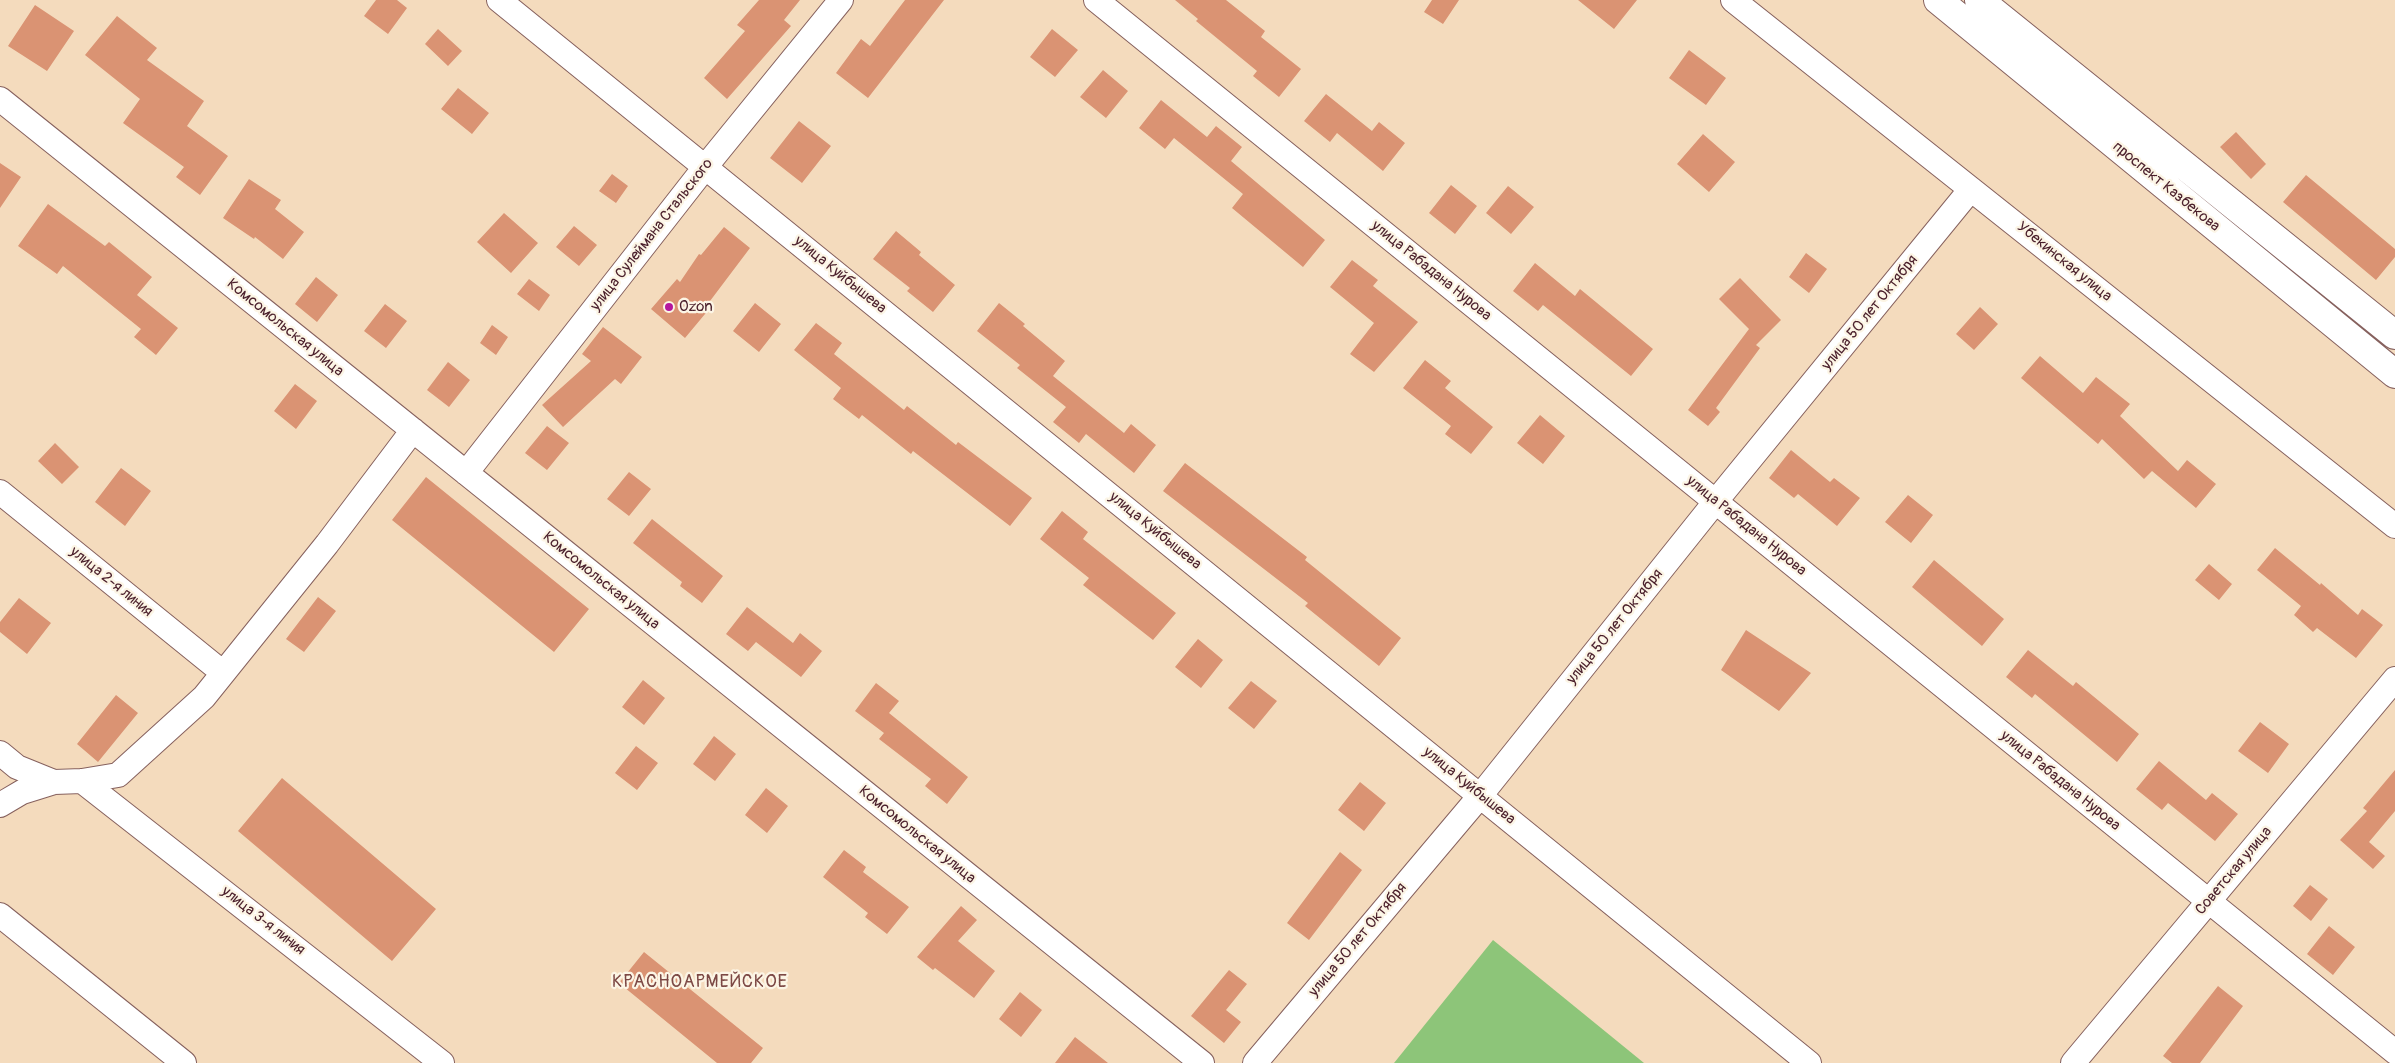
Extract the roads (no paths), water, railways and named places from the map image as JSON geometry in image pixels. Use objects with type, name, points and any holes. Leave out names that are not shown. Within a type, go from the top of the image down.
[{"type":"highway","name":"проспект Казбекова","points":[[1938,0],[2395,374]]},
{"type":"highway","name":"проспект Казбекова","points":[[1979,0],[2395,335]]},
{"type":"street","name":"улица Куйбышева","points":[[499,0],[706,166],[1809,1063]]},
{"type":"street","name":"улица Сулеймана Стальского","points":[[466,473],[706,166],[841,0]]},
{"type":"street","name":"улица Рабадана Нурова","points":[[1096,0],[2395,1052]]},
{"type":"street","name":"Убекинская улица","points":[[1733,0],[2395,526]]},
{"type":"street","name":"Комсомольская улица","points":[[0,99],[1202,1063]]},
{"type":"street","name":"улица 50 лет Октября","points":[[1255,1063],[1480,796],[1716,501],[1971,189]]},
{"type":"street","points":[[0,805],[22,792],[54,782],[82,781],[118,775],[204,697],[222,672],[327,544],[413,430]]},
{"type":"street","name":"улица 2-я линия","points":[[0,492],[222,672]]},
{"type":"street","name":"Советская улица","points":[[2074,1063],[2395,679]]},
{"type":"street","points":[[0,753],[17,767],[54,782]]},
{"type":"street","name":"улица 3-я линия","points":[[82,781],[442,1063]]},
{"type":"street","points":[[0,915],[184,1063]]},
{"type":"place","name":"Ozon","points":[[669,307]]},
{"type":"district","name":"КРАСНОАРМЕЙСКОЕ","points":[[700,982]]}]
